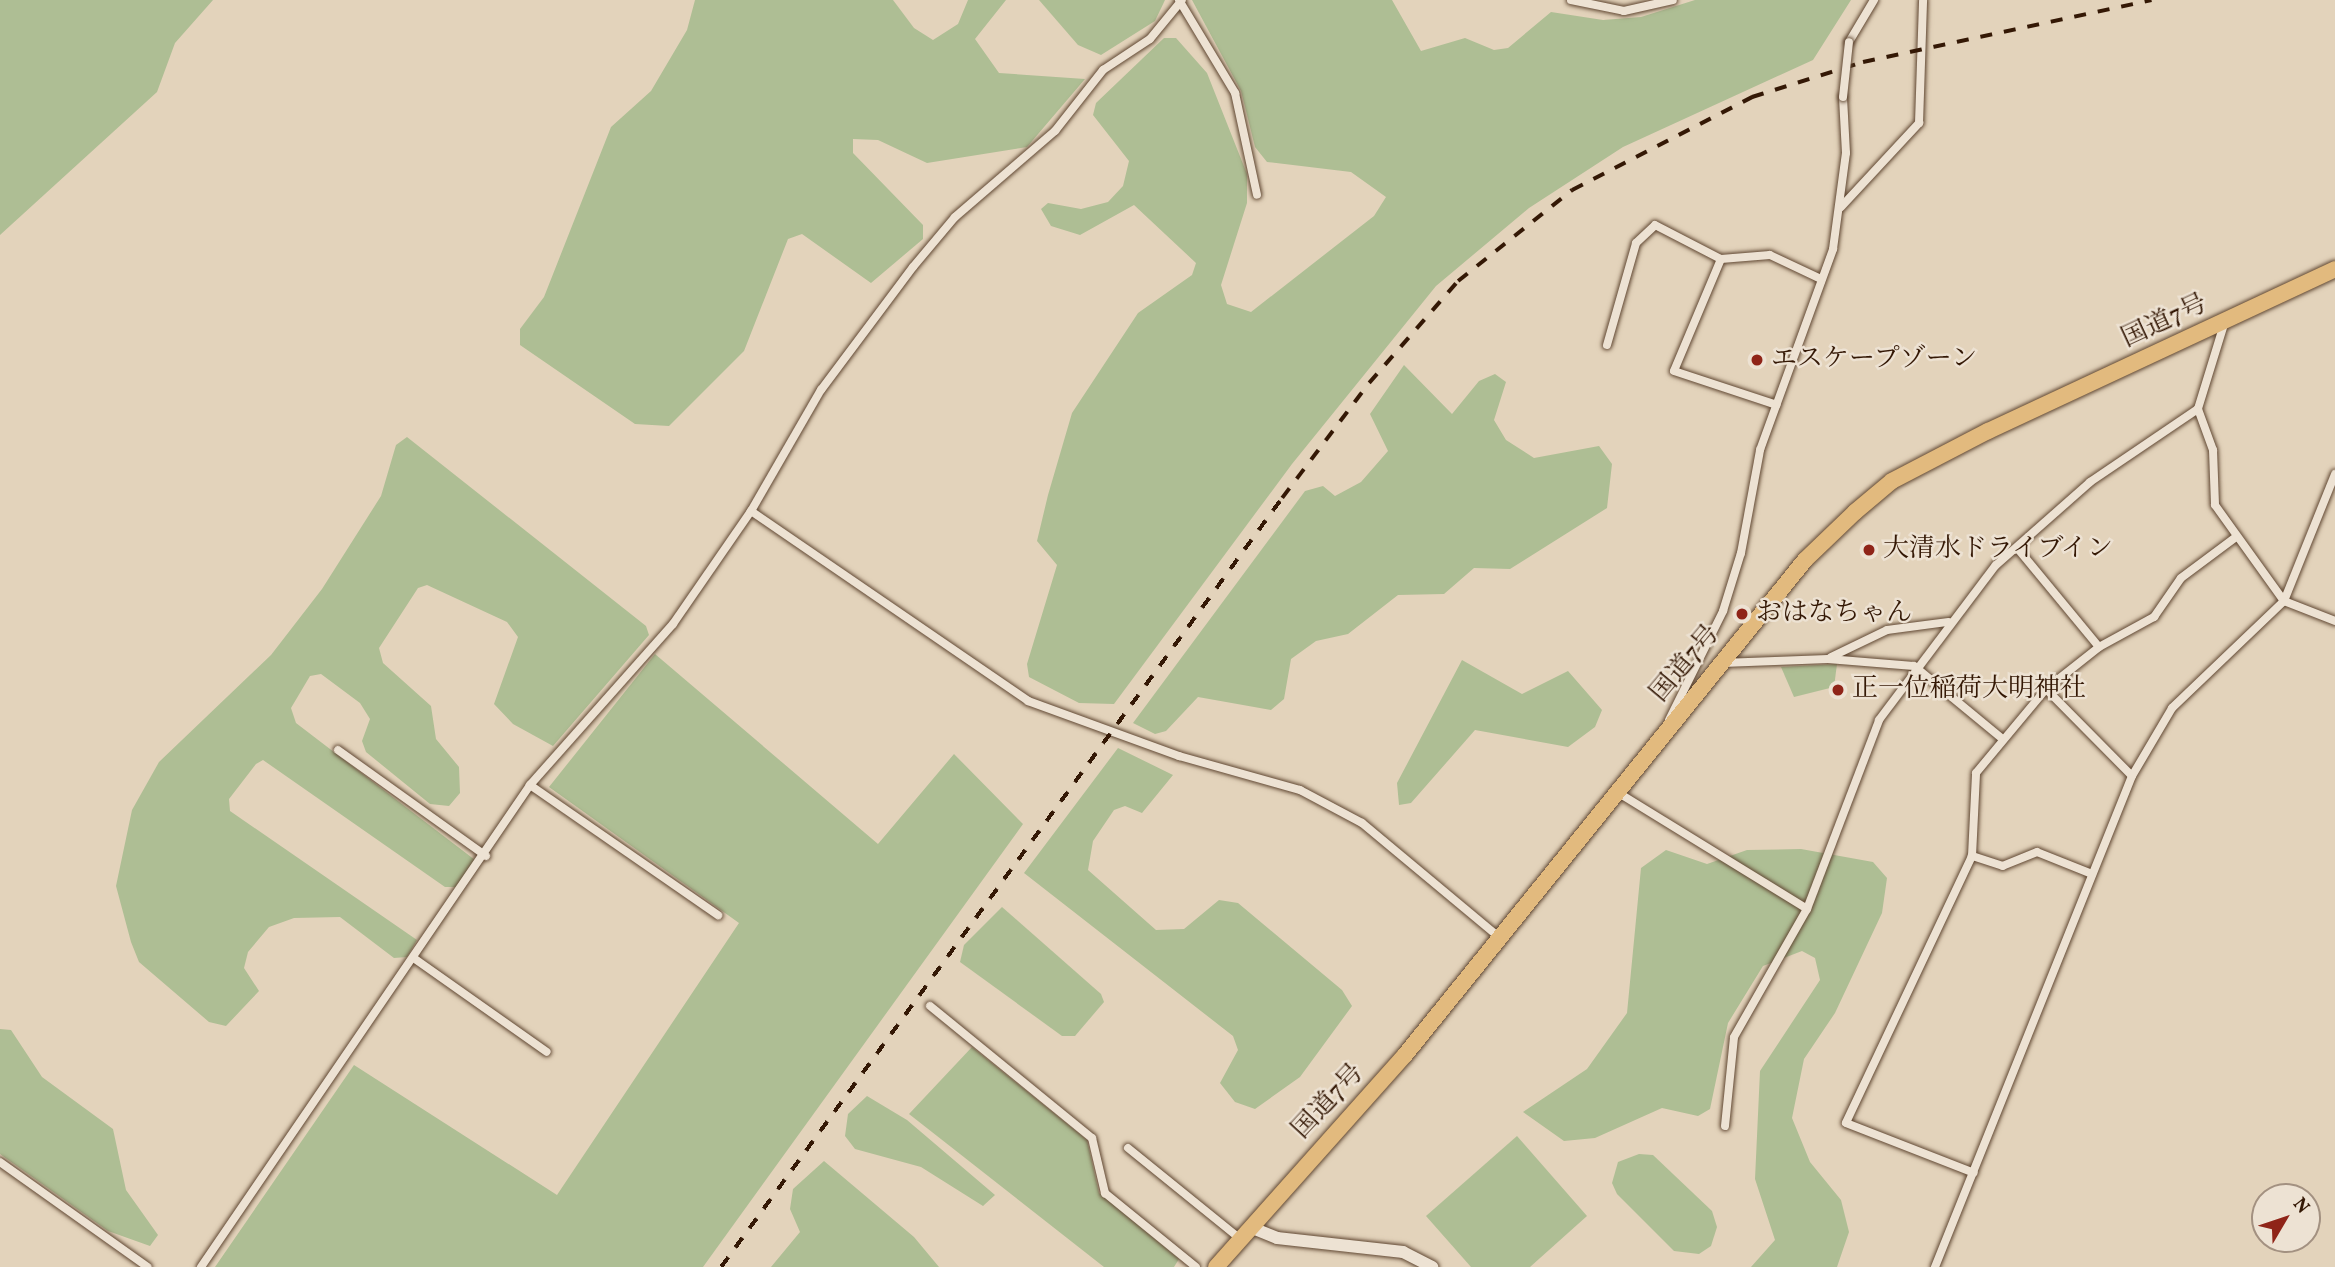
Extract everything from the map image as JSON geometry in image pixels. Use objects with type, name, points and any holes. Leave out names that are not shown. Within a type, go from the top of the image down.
[{"type":"highway","name":"国道7号","points":[[1216,1267],[1500,938],[1667,726],[1805,560],[1892,481],[2335,269]]},
{"type":"street","points":[[1571,0],[1624,11],[1673,0]]},
{"type":"street","points":[[1667,726],[1723,611],[1741,553],[1759,450],[1821,279],[1841,207],[1843,97],[1849,42],[1874,0]]},
{"type":"street","points":[[1841,207],[1919,123],[1923,0]]},
{"type":"street","points":[[201,1267],[486,856],[530,785],[673,624],[751,511],[821,390],[943,229],[1055,131],[1104,70],[1150,39],[1181,1],[1235,93],[1257,195]]},
{"type":"street","points":[[1607,345],[1636,243],[1656,225],[1721,259],[1770,255],[1821,279]]},
{"type":"street","points":[[1721,259],[1674,371],[1777,405]]},
{"type":"street","points":[[2225,321],[2198,409],[2213,450],[2215,505],[2284,601],[2335,621]]},
{"type":"street","points":[[1725,1126],[1734,1037],[1807,909],[1861,754],[1914,666],[1973,588],[2100,475],[2198,409]]},
{"type":"street","points":[[1935,1267],[2132,776],[2172,708],[2284,601],[2335,474]]},
{"type":"street","points":[[751,511],[1028,701],[1179,757],[1300,790],[1362,823],[1500,938]]},
{"type":"street","points":[[1974,1172],[1846,1123],[1972,856],[1973,783],[2000,737],[2046,689],[2099,647],[2154,617],[2182,578],[2236,537]]},
{"type":"street","points":[[2018,549],[2099,647]]},
{"type":"street","points":[[1828,659],[1887,630],[1948,622]]},
{"type":"street","points":[[1719,663],[1828,659],[1914,666],[2000,737]]},
{"type":"street","points":[[2046,689],[2132,776]]},
{"type":"street","points":[[338,750],[486,856]]},
{"type":"street","points":[[530,785],[718,915]]},
{"type":"street","points":[[1617,792],[1807,909]]},
{"type":"street","points":[[1972,856],[2003,866],[2037,852],[2092,874]]},
{"type":"street","points":[[415,959],[547,1052]]},
{"type":"street","points":[[930,1006],[1092,1138],[1105,1193],[1196,1267]]},
{"type":"street","points":[[1128,1147],[1244,1233],[1403,1252],[1432,1267]]},
{"type":"street","points":[[0,1162],[148,1267]]},
{"type":"green space","points":[[0,0],[213,0],[175,43],[157,92],[0,235]]},
{"type":"green space","points":[[695,0],[893,0],[914,28],[933,40],[958,24],[968,0],[1006,0],[975,39],[999,73],[1085,79],[1027,147],[927,163],[878,140],[853,139],[853,153],[923,225],[923,239],[871,283],[802,234],[788,239],[744,351],[669,426],[635,424],[520,345],[520,329],[544,297],[611,127],[651,91],[687,30]]},
{"type":"green space","points":[[1039,0],[1165,0],[1155,21],[1101,55],[1078,45]]},
{"type":"green space","points":[[1192,0],[1392,0],[1421,51],[1465,38],[1494,50],[1508,48],[1551,12],[1603,20],[1641,17],[1695,0],[1851,0],[1813,60],[1623,147],[1529,208],[1436,286],[1292,464],[1114,704],[1079,703],[1029,677],[1027,664],[1057,565],[1037,541],[1048,495],[1072,413],[1138,313],[1192,275],[1196,263],[1134,205],[1080,235],[1051,226],[1041,209],[1048,203],[1081,209],[1108,202],[1123,186],[1129,161],[1093,115],[1096,103],[1164,38],[1176,38],[1207,73],[1247,174],[1247,203],[1221,285],[1227,304],[1251,312],[1374,216],[1386,197],[1351,172],[1267,162],[1255,147],[1241,91]]},
{"type":"green space","points":[[1404,365],[1452,414],[1479,381],[1495,374],[1506,382],[1494,420],[1506,440],[1534,458],[1599,446],[1612,464],[1607,508],[1510,569],[1474,568],[1444,594],[1398,595],[1348,634],[1316,641],[1291,659],[1284,699],[1271,710],[1198,697],[1166,731],[1155,734],[1133,723],[1305,491],[1323,486],[1335,496],[1361,482],[1388,451],[1370,414]]},
{"type":"green space","points":[[407,437],[646,626],[649,635],[553,746],[513,724],[494,704],[518,637],[507,622],[427,585],[418,588],[379,648],[383,663],[431,706],[436,739],[459,767],[460,793],[449,806],[430,804],[366,752],[362,741],[370,719],[360,703],[321,674],[310,676],[291,708],[296,723],[475,860],[456,887],[445,887],[263,760],[256,764],[229,799],[230,811],[417,940],[407,957],[394,958],[340,917],[294,918],[269,927],[248,952],[244,968],[259,991],[226,1026],[209,1022],[139,962],[131,942],[116,886],[132,810],[159,762],[271,655],[322,589],[381,496],[396,445]]},
{"type":"green space","points":[[655,654],[878,844],[954,754],[1023,824],[703,1267],[215,1267],[354,1065],[557,1195],[739,923],[549,787]]},
{"type":"green space","points":[[1462,660],[1522,694],[1568,671],[1602,710],[1595,727],[1568,747],[1475,730],[1411,803],[1399,805],[1397,783]]},
{"type":"green space","points":[[1837,664],[1834,687],[1794,697],[1781,667]]},
{"type":"green space","points":[[1118,748],[1173,775],[1142,813],[1125,806],[1114,810],[1093,841],[1088,870],[1156,930],[1184,929],[1219,900],[1238,903],[1342,990],[1352,1006],[1300,1077],[1255,1109],[1235,1102],[1220,1083],[1238,1050],[1233,1036],[1024,873]]},
{"type":"green space","points":[[1801,849],[1873,862],[1887,878],[1882,913],[1835,1013],[1804,1059],[1792,1118],[1810,1162],[1841,1200],[1849,1232],[1837,1267],[1751,1267],[1775,1240],[1755,1179],[1760,1071],[1820,980],[1815,958],[1802,951],[1763,966],[1728,1023],[1710,1109],[1698,1116],[1662,1108],[1595,1138],[1564,1141],[1523,1112],[1587,1069],[1627,1013],[1641,868],[1666,850],[1707,864],[1747,850]]},
{"type":"green space","points":[[1002,907],[1101,994],[1104,1002],[1075,1036],[1062,1036],[960,962],[964,945]]},
{"type":"green space","points":[[0,1029],[11,1030],[42,1077],[113,1129],[126,1190],[158,1235],[150,1246],[108,1231],[0,1154]]},
{"type":"green space","points":[[972,1047],[1087,1140],[1099,1193],[1179,1259],[1174,1267],[1104,1267],[909,1114]]},
{"type":"green space","points":[[867,1096],[907,1120],[995,1195],[983,1206],[921,1167],[855,1149],[845,1136],[848,1114]]},
{"type":"green space","points":[[1517,1136],[1587,1216],[1530,1267],[1471,1267],[1426,1216]]},
{"type":"green space","points":[[1639,1154],[1653,1155],[1712,1211],[1717,1227],[1711,1246],[1699,1254],[1674,1251],[1617,1194],[1612,1183],[1618,1162]]},
{"type":"green space","points":[[824,1161],[914,1237],[939,1267],[771,1267],[800,1232],[790,1209],[793,1189]]},
{"type":"railway","points":[[721,1267],[1282,498],[1369,383],[1458,281],[1572,190],[1752,97],[1863,62],[2151,0]]},
{"type":"place","name":"エスケープゾーン","points":[[1757,360]]},
{"type":"place","name":"大清水ドライブイン","points":[[1869,550]]},
{"type":"place","name":"おはなちゃん","points":[[1742,614]]},
{"type":"place","name":"正一位稲荷大明神社","points":[[1838,690]]}]
